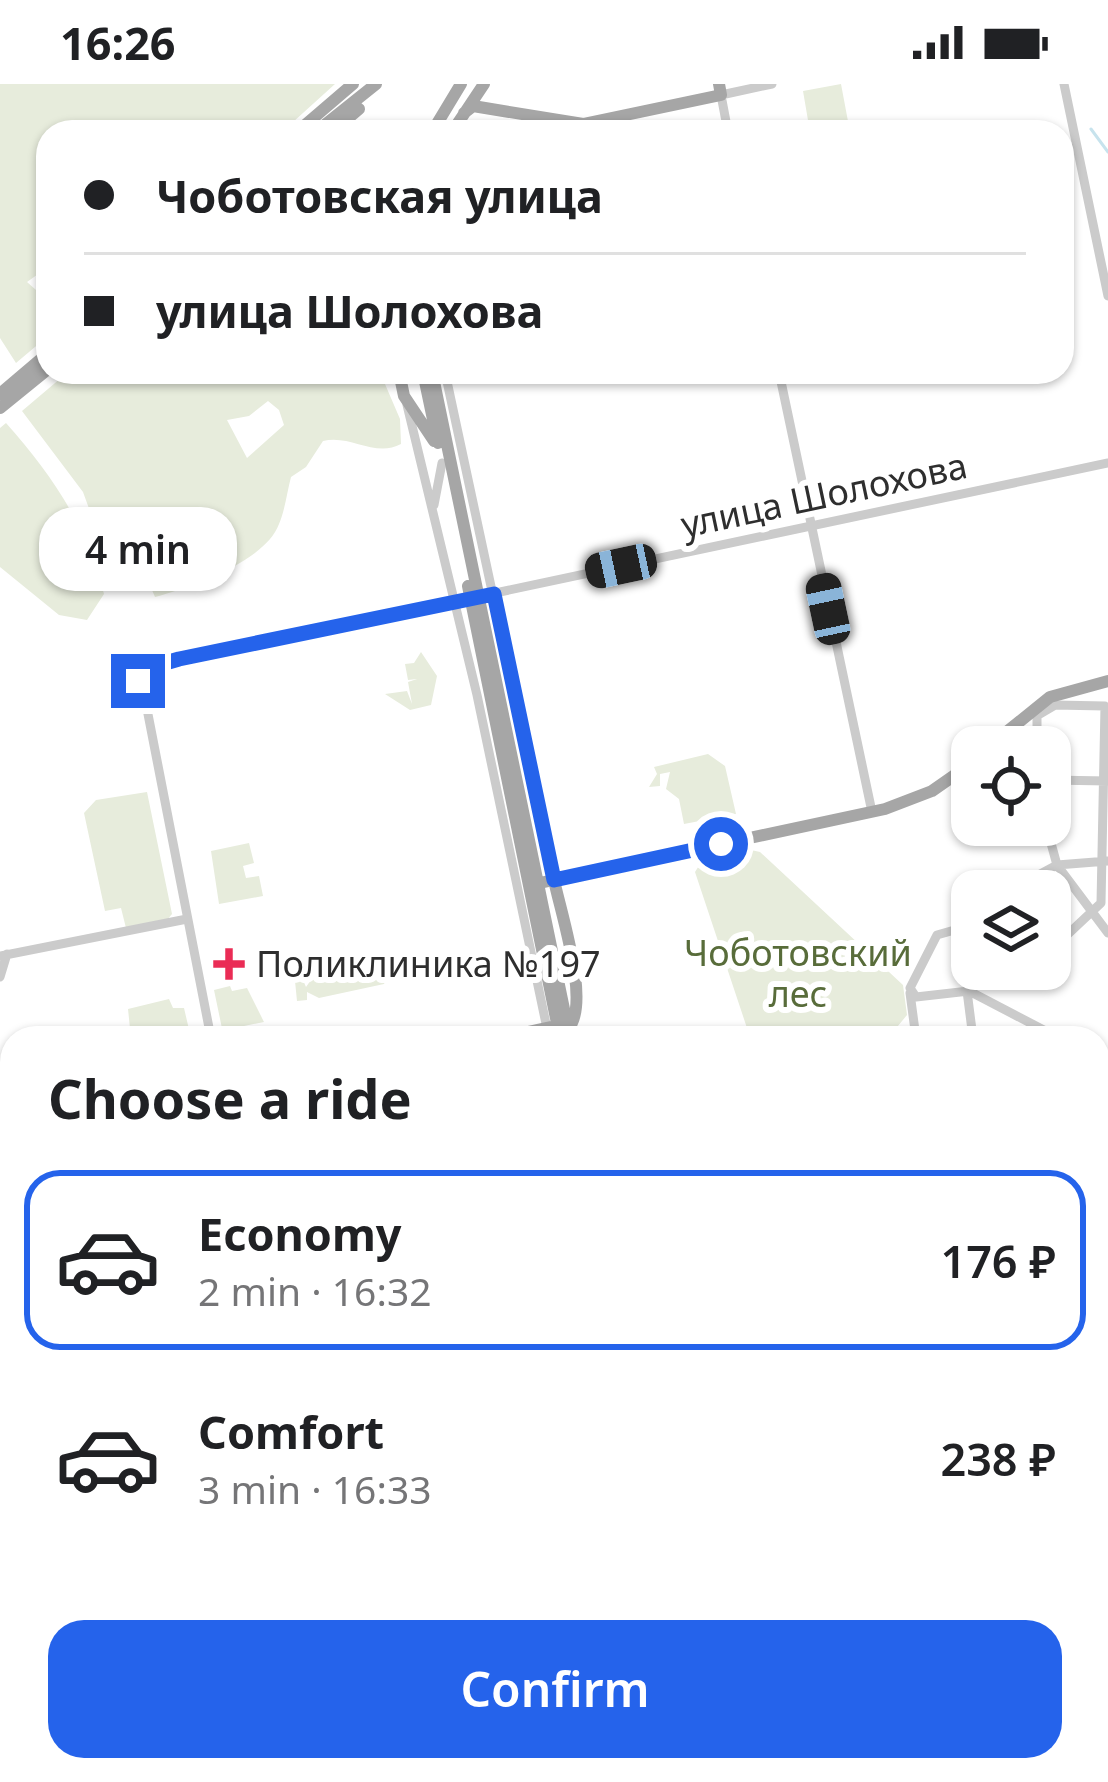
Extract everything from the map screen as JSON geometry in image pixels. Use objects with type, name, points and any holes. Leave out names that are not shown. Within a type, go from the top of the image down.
[{"type":"main road","points":[[310,120],[353,84]]},
{"type":"main road","points":[[331,120],[376,84]]},
{"type":"main road","points":[[346,120],[388,84]]},
{"type":"main road","points":[[439,120],[461,84]]},
{"type":"main road","points":[[457,120],[474,84]]},
{"type":"main road","points":[[459,120],[485,84]]},
{"type":"main road","points":[[485,84],[482,98],[495,110]]},
{"type":"main road","points":[[599,120],[720,90]]},
{"type":"main road","points":[[464,113],[473,106],[558,120]]},
{"type":"main road","points":[[0,394],[36,363]]},
{"type":"main road","points":[[0,408],[36,379]]},
{"type":"main road","points":[[402,384],[404,396],[445,462]]},
{"type":"main road","points":[[425,384],[473,571],[475,618],[548,953],[555,1026]]},
{"type":"main road","points":[[434,384],[445,462],[533,884]]},
{"type":"main road","points":[[1017,726],[1066,692],[1108,681]]},
{"type":"main road","points":[[533,884],[872,812],[932,791],[951,778]]},
{"type":"main road","points":[[554,880],[578,1002],[561,1026]]},
{"type":"street","points":[[726,120],[720,90],[772,84]]},
{"type":"street","points":[[1064,84],[1071,120]]},
{"type":"street","points":[[1074,132],[1108,296]]},
{"type":"street","points":[[440,384],[452,404]]},
{"type":"street","points":[[448,384],[554,880]]},
{"type":"street","points":[[781,384],[872,812]]},
{"type":"street","points":[[404,396],[554,1026]]},
{"type":"street","points":[[432,511],[445,462],[460,438]]},
{"type":"street","name":"улица Шолохова","points":[[187,919],[138,681],[148,668],[452,607],[475,597],[1108,463]]},
{"type":"street","points":[[473,571],[491,580]]},
{"type":"street","points":[[452,607],[475,618]]},
{"type":"street","points":[[1036,726],[1036,712],[1055,705],[1105,706],[1106,861],[1101,903],[1071,929]]},
{"type":"street","points":[[1071,780],[1107,781]]},
{"type":"street","points":[[1052,846],[1057,865],[1108,933]]},
{"type":"street","points":[[1048,870],[1106,861]]},
{"type":"street","points":[[522,902],[533,884]]},
{"type":"street","points":[[528,930],[548,953],[562,918]]},
{"type":"street","points":[[0,977],[3,955],[187,919],[209,1026]]},
{"type":"street","points":[[915,1026],[910,988],[937,935],[951,931]]},
{"type":"street","points":[[910,988],[916,998],[967,992],[1035,1026]]},
{"type":"street","points":[[967,992],[971,1026]]},
{"type":"green space","points":[[0,84],[335,84],[295,120],[36,120],[36,276],[27,282],[36,290],[36,346],[16,363],[0,338]]},
{"type":"green space","points":[[841,84],[848,120],[808,120],[803,91]]},
{"type":"green space","points":[[54,384],[385,384],[400,419],[401,444],[391,448],[323,441],[306,467],[291,477],[279,524],[259,550],[225,571],[155,597],[145,574],[130,576],[119,591],[83,492],[22,411]],"holes":[[[268,401],[279,410],[284,425],[247,458],[227,420],[249,416]]]},
{"type":"green space","points":[[6,423],[53,482],[88,546],[104,594],[87,620],[59,615],[0,567],[0,428]]},
{"type":"green space","points":[[421,652],[437,676],[431,705],[410,710],[385,694],[407,691],[412,704],[408,682],[417,679],[408,680],[405,664],[414,663]]},
{"type":"green space","points":[[708,754],[725,766],[736,814],[684,824],[679,799],[666,789],[670,772],[660,774],[660,786],[649,787],[657,774],[654,767]]},
{"type":"green space","points":[[147,792],[172,914],[167,920],[126,928],[121,908],[105,911],[84,813],[96,800]]},
{"type":"green space","points":[[249,843],[254,863],[243,866],[246,878],[259,876],[263,896],[219,904],[211,851]]},
{"type":"green space","name":"Чоботовский лес","points":[[760,852],[903,985],[907,1015],[898,1026],[746,1026],[695,872],[702,861]]},
{"type":"green space","points":[[377,963],[390,971],[384,984],[319,998],[307,992],[307,1000],[297,1001],[295,981],[303,980],[306,987],[313,977]]},
{"type":"green space","points":[[247,988],[264,1022],[222,1026],[214,990]]},
{"type":"green space","points":[[169,999],[173,1008],[184,1008],[188,1026],[130,1026],[128,1009]]},
{"type":"waterway","points":[[1091,129],[1108,152]]},
{"type":"place","name":"Поликлиника №197","points":[[229,964]]},
{"type":"route","points":[[138,681],[148,668],[179,659],[494,594],[554,880],[721,844]]}]
